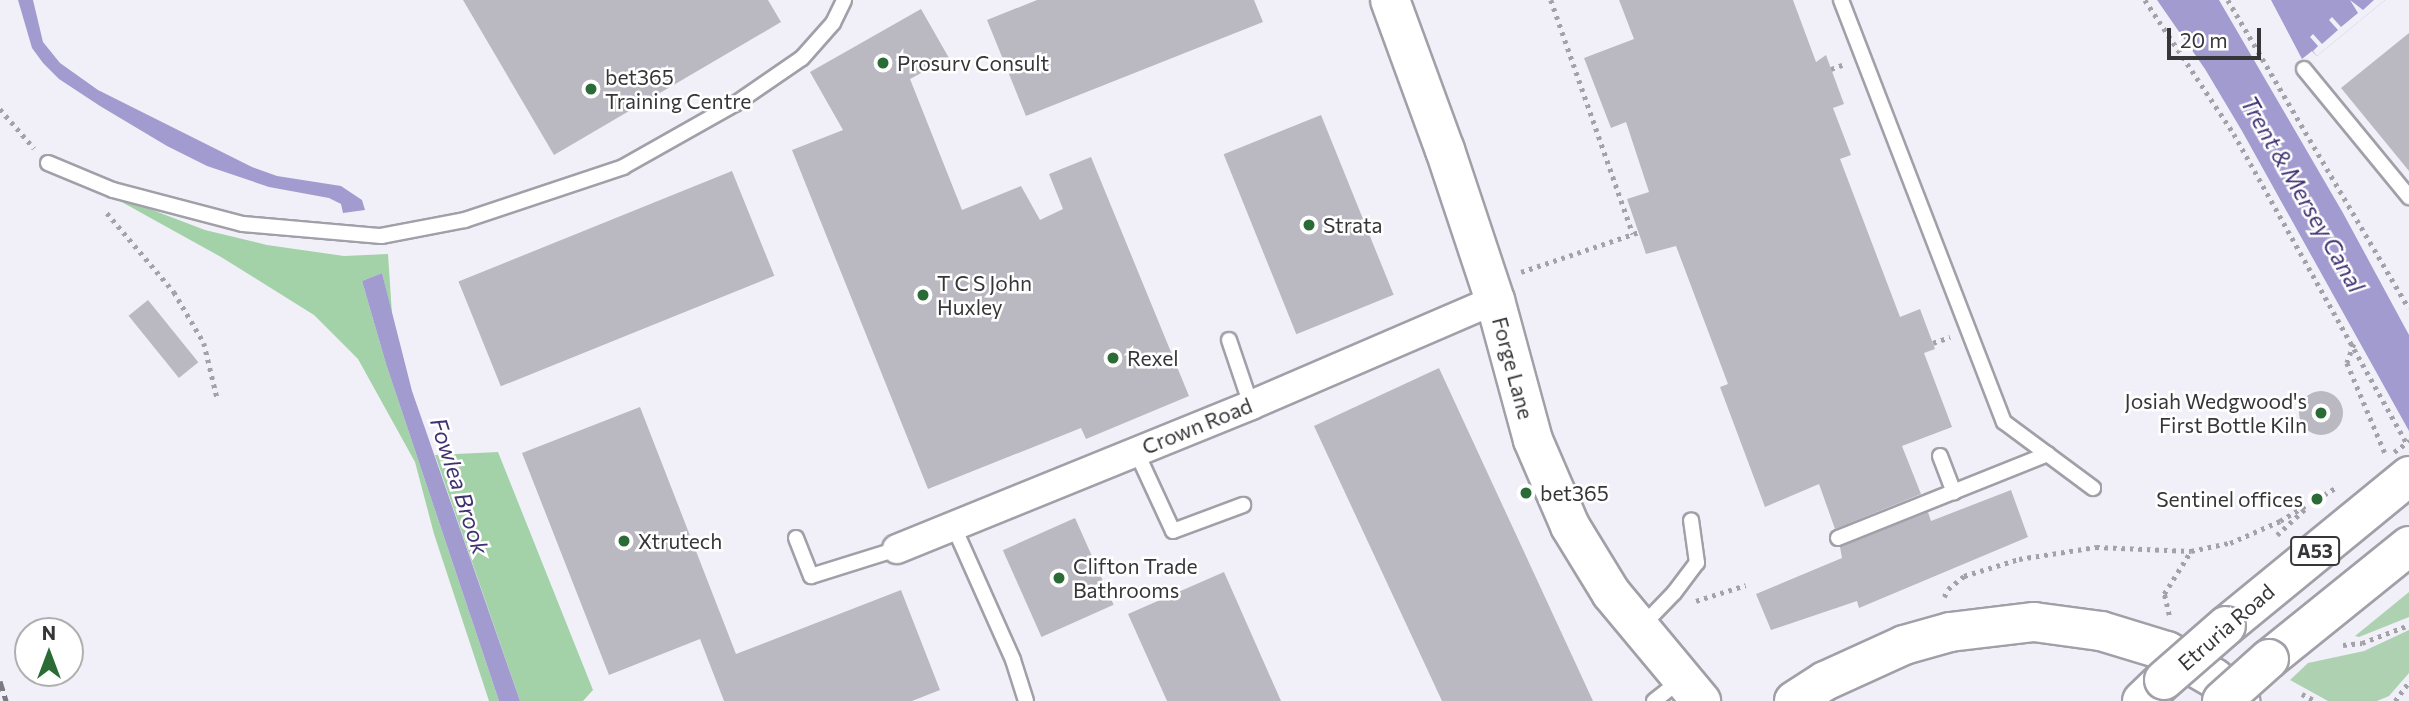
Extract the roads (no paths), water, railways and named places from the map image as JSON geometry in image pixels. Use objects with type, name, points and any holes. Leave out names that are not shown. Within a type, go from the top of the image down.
[{"type":"main road","name":"Forge Lane","points":[[1391,0],[1446,150],[1495,300],[1533,440],[1570,526],[1611,593],[1692,690]]},
{"type":"main road","name":"Etruria Road","points":[[2153,691],[2226,626],[2399,459]]},
{"type":"main road","name":"A53","points":[[2222,701],[2269,659],[2409,546]]},
{"type":"main road","points":[[1794,701],[1825,681],[1904,645],[1950,632],[2034,622],[2101,631],[2167,651],[2214,678],[2240,701]]},
{"type":"street","name":"Crown Road","points":[[897,549],[1251,405],[1495,300]]},
{"type":"lane","points":[[48,163],[135,197],[243,224],[381,236],[465,220],[623,167],[724,110],[802,58],[833,23],[844,0]]},
{"type":"lane","points":[[1841,0],[2004,422],[2093,488]]},
{"type":"lane","points":[[2304,69],[2409,197]]},
{"type":"lane","points":[[1229,340],[1251,405]]},
{"type":"lane","points":[[1136,451],[1173,531],[1243,505]]},
{"type":"lane","points":[[1838,538],[2048,454]]},
{"type":"lane","points":[[1940,456],[1954,492]]},
{"type":"lane","points":[[1641,628],[1674,593],[1697,563],[1692,520]]},
{"type":"lane","points":[[953,526],[1013,660],[1026,701]]},
{"type":"lane","points":[[796,538],[811,576],[897,549]]},
{"type":"lane","points":[[1654,701],[1692,690]]},
{"type":"water","points":[[18,0],[33,0],[43,42],[60,63],[98,90],[252,167],[277,176],[341,186],[362,200],[365,210],[343,213],[341,204],[329,198],[269,187],[207,166],[167,146],[100,106],[59,79],[43,63],[32,48]]},
{"type":"water","name":"Trent & Mersey Canal","points":[[2157,0],[2219,0],[2343,213],[2409,335],[2409,431],[2242,131],[2205,69]]},
{"type":"water","points":[[2271,0],[2385,0],[2317,56],[2312,51],[2302,59]]},
{"type":"water","points":[[382,273],[412,391],[520,701],[499,701],[386,364],[362,281]]},
{"type":"railway","points":[[0,681],[6,701]]},
{"type":"place","name":"Prosurv Consult","points":[[883,63]]},
{"type":"place","name":"bet365 Training Centre","points":[[591,89]]},
{"type":"place","name":"Strata","points":[[1309,225]]},
{"type":"place","name":"T C S John Huxley","points":[[923,295]]},
{"type":"place","name":"Rexel","points":[[1113,358]]},
{"type":"place","name":"Josiah Wedgwood's First Bottle Kiln","points":[[2321,413]]},
{"type":"place","name":"bet365","points":[[1526,493]]},
{"type":"place","name":"Sentinel offices","points":[[2317,499]]},
{"type":"place","name":"Xtrutech","points":[[624,541]]},
{"type":"place","name":"Clifton Trade Bathrooms","points":[[1059,578]]},
{"type":"water label","name":"Fowlea Brook","points":[[460,486]]}]
